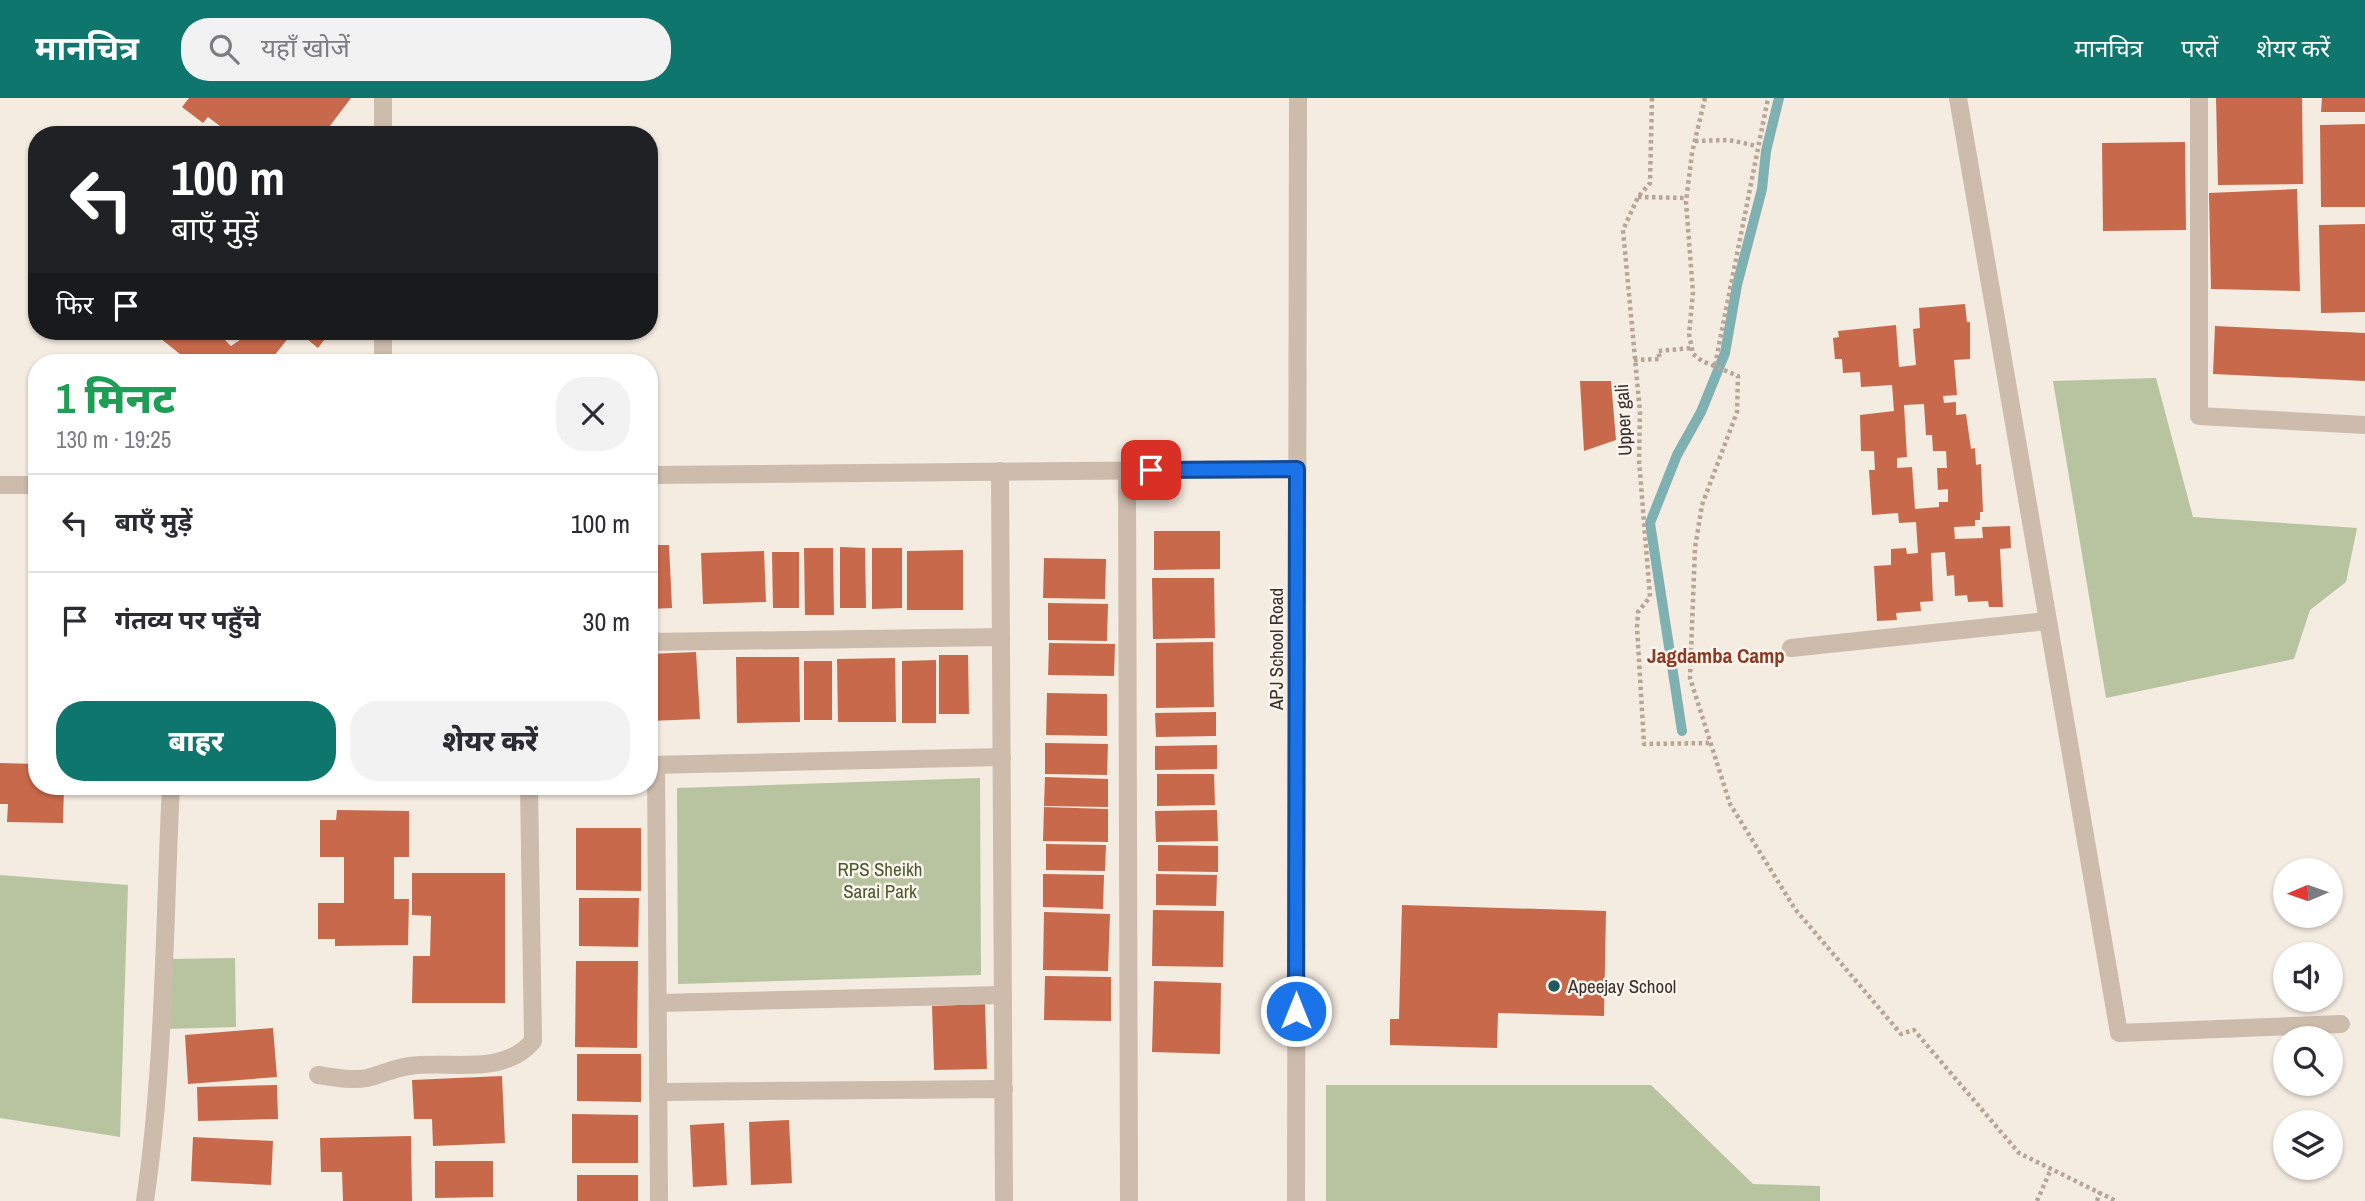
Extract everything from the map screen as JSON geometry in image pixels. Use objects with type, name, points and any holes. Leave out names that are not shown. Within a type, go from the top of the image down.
[{"type":"street","points":[[383,98],[383,126]]},
{"type":"street","name":"APJ School Road","points":[[1296,1201],[1298,98]]},
{"type":"street","points":[[1958,98],[2119,1033],[2342,1024]]},
{"type":"street","points":[[2199,98],[2199,416],[2365,425]]},
{"type":"street","points":[[658,475],[1297,469]]},
{"type":"street","points":[[1000,471],[1004,1201]]},
{"type":"street","points":[[1127,471],[1129,1201]]},
{"type":"street","points":[[0,485],[28,485]]},
{"type":"street","points":[[1791,648],[2048,621]]},
{"type":"street","points":[[658,642],[1002,637]]},
{"type":"street","points":[[658,765],[1002,757]]},
{"type":"street","points":[[145,1201],[160,1007],[171,795]]},
{"type":"street","points":[[317,1075],[364,1079],[409,1066],[472,1065],[504,1060],[523,1052],[533,1041],[529,795]]},
{"type":"street","points":[[654,795],[659,1201]]},
{"type":"street","points":[[657,1003],[1003,995]]},
{"type":"street","points":[[658,1091],[1004,1089]]},
{"type":"path","name":"Upper gali","points":[[1652,98],[1650,183],[1637,197],[1623,230],[1650,597],[1638,612],[1637,626],[1644,744],[1711,743]]},
{"type":"path","points":[[1705,98],[1686,198],[1693,293],[1689,334],[1692,348],[1702,361],[1738,376],[1737,412],[1702,505],[1695,548],[1690,678],[1730,804],[1795,909],[1901,1034],[1913,1030],[2019,1153],[2116,1201]]},
{"type":"path","points":[[1715,365],[1768,98]]},
{"type":"path","points":[[1695,141],[1730,140],[1757,146]]},
{"type":"path","points":[[1637,197],[1686,198]]},
{"type":"path","points":[[1634,360],[1660,359],[1658,351],[1692,348]]},
{"type":"path","points":[[2037,1201],[2051,1169]]},
{"type":"path","points":[[2096,1201],[2101,1192]]},
{"type":"green space","points":[[2156,378],[2193,517],[2357,528],[2346,582],[2310,610],[2294,659],[2106,698],[2053,381]]},
{"type":"green space","name":"RPS Sheikh Sarai Park","points":[[980,778],[981,975],[678,984],[677,788]]},
{"type":"green space","points":[[0,875],[128,885],[120,1137],[0,1118]]},
{"type":"green space","points":[[235,958],[236,1027],[165,1029],[167,959]]},
{"type":"green space","points":[[1326,1085],[1651,1085],[1753,1184],[1820,1186],[1820,1201],[1326,1201]]},
{"type":"building","points":[[189,98],[351,98],[330,126],[220,126],[208,117],[203,123],[182,107]]},
{"type":"building","points":[[2216,98],[2302,98],[2303,184],[2218,185]]},
{"type":"building","points":[[2322,98],[2365,98],[2365,112],[2321,112]]},
{"type":"building","points":[[2365,124],[2365,207],[2321,207],[2320,125]]},
{"type":"building","points":[[2185,142],[2186,230],[2103,231],[2102,143]]},
{"type":"building","points":[[2297,189],[2300,291],[2211,289],[2209,193]]},
{"type":"building","points":[[2365,224],[2365,312],[2321,313],[2319,225]]},
{"type":"building","points":[[1965,304],[1967,322],[1970,322],[1970,359],[1954,360],[1957,395],[1943,396],[1944,403],[1956,402],[1956,415],[1966,414],[1971,449],[1975,448],[1976,465],[1981,464],[1983,512],[1980,512],[1980,520],[1975,520],[1975,526],[1954,527],[1955,539],[1983,538],[1982,527],[2010,526],[2011,548],[2000,549],[2003,607],[1989,607],[1988,601],[1968,602],[1967,595],[1955,596],[1954,575],[1947,576],[1945,552],[1931,553],[1933,601],[1920,602],[1921,611],[1896,613],[1897,620],[1877,621],[1874,566],[1891,565],[1891,549],[1906,548],[1907,554],[1918,553],[1916,522],[1899,523],[1898,513],[1872,515],[1869,470],[1875,470],[1874,451],[1861,451],[1860,415],[1894,411],[1892,385],[1861,387],[1860,372],[1843,373],[1842,359],[1835,359],[1833,338],[1839,337],[1838,331],[1896,325],[1899,367],[1916,365],[1913,329],[1920,328],[1919,308]],"holes":[[[1924,404],[1926,435],[1932,435],[1933,451],[1946,451],[1947,468],[1937,468],[1938,490],[1948,489],[1948,502],[1939,502],[1939,507],[1915,509],[1912,467],[1897,468],[1897,458],[1907,457],[1904,405]]]},
{"type":"building","points":[[2215,326],[2365,333],[2365,381],[2213,374]]},
{"type":"building","points":[[162,340],[225,340],[231,346],[240,340],[287,340],[275,354],[180,354]]},
{"type":"building","points":[[308,340],[324,340],[318,348]]},
{"type":"building","points":[[1580,381],[1611,381],[1616,440],[1584,451]]},
{"type":"building","points":[[1154,531],[1220,531],[1220,569],[1154,570]]},
{"type":"building","points":[[658,545],[669,545],[672,608],[658,609]]},
{"type":"building","points":[[840,547],[865,548],[866,608],[840,608]]},
{"type":"building","points":[[804,548],[833,548],[834,615],[805,615]]},
{"type":"building","points":[[872,548],[902,548],[902,608],[872,609]]},
{"type":"building","points":[[963,550],[963,610],[907,610],[907,551]]},
{"type":"building","points":[[764,551],[766,602],[703,604],[701,553]]},
{"type":"building","points":[[772,552],[799,552],[799,608],[773,608]]},
{"type":"building","points":[[1044,558],[1106,559],[1105,599],[1043,598]]},
{"type":"building","points":[[1152,578],[1214,578],[1215,638],[1153,639]]},
{"type":"building","points":[[1048,603],[1108,604],[1107,641],[1048,640]]},
{"type":"building","points":[[1213,642],[1214,707],[1156,708],[1156,643]]},
{"type":"building","points":[[1049,643],[1115,644],[1114,676],[1048,675]]},
{"type":"building","points":[[696,652],[700,719],[658,721],[658,654]]},
{"type":"building","points":[[939,655],[968,655],[969,714],[939,714]]},
{"type":"building","points":[[736,657],[799,657],[800,722],[737,723]]},
{"type":"building","points":[[895,658],[896,722],[838,722],[837,659]]},
{"type":"building","points":[[936,660],[936,723],[902,723],[902,661]]},
{"type":"building","points":[[804,661],[832,661],[832,720],[804,720]]},
{"type":"building","points":[[1047,693],[1107,694],[1107,736],[1046,735]]},
{"type":"building","points":[[1216,712],[1216,736],[1156,737],[1155,713]]},
{"type":"building","points":[[1045,743],[1108,744],[1107,775],[1045,774]]},
{"type":"building","points":[[1217,745],[1217,769],[1155,770],[1155,746]]},
{"type":"building","points":[[0,763],[28,764],[28,795],[64,795],[63,823],[7,822],[8,804],[0,804]]},
{"type":"building","points":[[1157,774],[1214,774],[1215,805],[1157,806]]},
{"type":"building","points":[[1045,777],[1108,779],[1108,807],[1044,806]]},
{"type":"building","points":[[1044,807],[1108,809],[1108,842],[1043,841]]},
{"type":"building","points":[[337,810],[409,811],[409,857],[394,857],[394,899],[409,899],[408,945],[335,946],[335,939],[318,939],[318,903],[344,903],[344,857],[320,857],[320,820],[336,820]]},
{"type":"building","points":[[1217,810],[1218,841],[1156,842],[1155,811]]},
{"type":"building","points":[[576,828],[641,828],[641,891],[576,890]]},
{"type":"building","points":[[1046,844],[1106,845],[1105,871],[1046,870]]},
{"type":"building","points":[[1158,845],[1218,846],[1218,872],[1158,871]]},
{"type":"building","points":[[412,873],[505,873],[505,1003],[412,1003],[413,956],[430,956],[431,916],[412,915]]},
{"type":"building","points":[[1043,874],[1104,875],[1103,909],[1043,907]]},
{"type":"building","points":[[1156,874],[1217,875],[1216,906],[1156,905]]},
{"type":"building","points":[[579,898],[639,898],[638,947],[579,946]]},
{"type":"building","points":[[1402,905],[1606,911],[1604,1016],[1498,1013],[1497,1048],[1390,1045],[1390,1019],[1399,1019]]},
{"type":"building","points":[[1153,910],[1224,911],[1223,967],[1152,966]]},
{"type":"building","points":[[1044,912],[1110,914],[1108,971],[1043,970]]},
{"type":"building","points":[[576,961],[638,961],[637,1048],[575,1047]]},
{"type":"building","points":[[1045,976],[1111,977],[1111,1021],[1044,1020]]},
{"type":"building","points":[[1154,981],[1221,983],[1220,1054],[1152,1052]]},
{"type":"building","points":[[985,1004],[987,1069],[934,1070],[932,1006]]},
{"type":"building","points":[[273,1028],[277,1077],[188,1084],[185,1035]]},
{"type":"building","points":[[577,1054],[641,1054],[641,1102],[577,1101]]},
{"type":"building","points":[[502,1076],[505,1143],[433,1146],[432,1119],[414,1119],[412,1080]]},
{"type":"building","points":[[277,1085],[278,1119],[198,1121],[197,1087]]},
{"type":"building","points":[[572,1114],[638,1115],[638,1163],[572,1163]]},
{"type":"building","points":[[789,1120],[792,1183],[751,1185],[749,1122]]},
{"type":"building","points":[[724,1123],[727,1185],[693,1187],[690,1125]]},
{"type":"building","points":[[411,1136],[412,1201],[343,1201],[342,1172],[321,1172],[320,1138]]},
{"type":"building","points":[[193,1137],[273,1141],[271,1185],[191,1181]]},
{"type":"building","points":[[435,1161],[493,1161],[493,1197],[435,1198]]},
{"type":"building","points":[[577,1175],[638,1175],[638,1201],[577,1201]]},
{"type":"waterway","points":[[1682,731],[1650,523],[1677,455],[1701,412],[1725,353],[1737,285],[1762,189],[1766,151],[1779,98]]},
{"type":"place","name":"Apeejay School","points":[[1554,986]]},
{"type":"district","name":"Jagdamba Camp","points":[[1716,656]]},
{"type":"route","points":[[1151,470],[1297,469],[1296,1011]]}]
